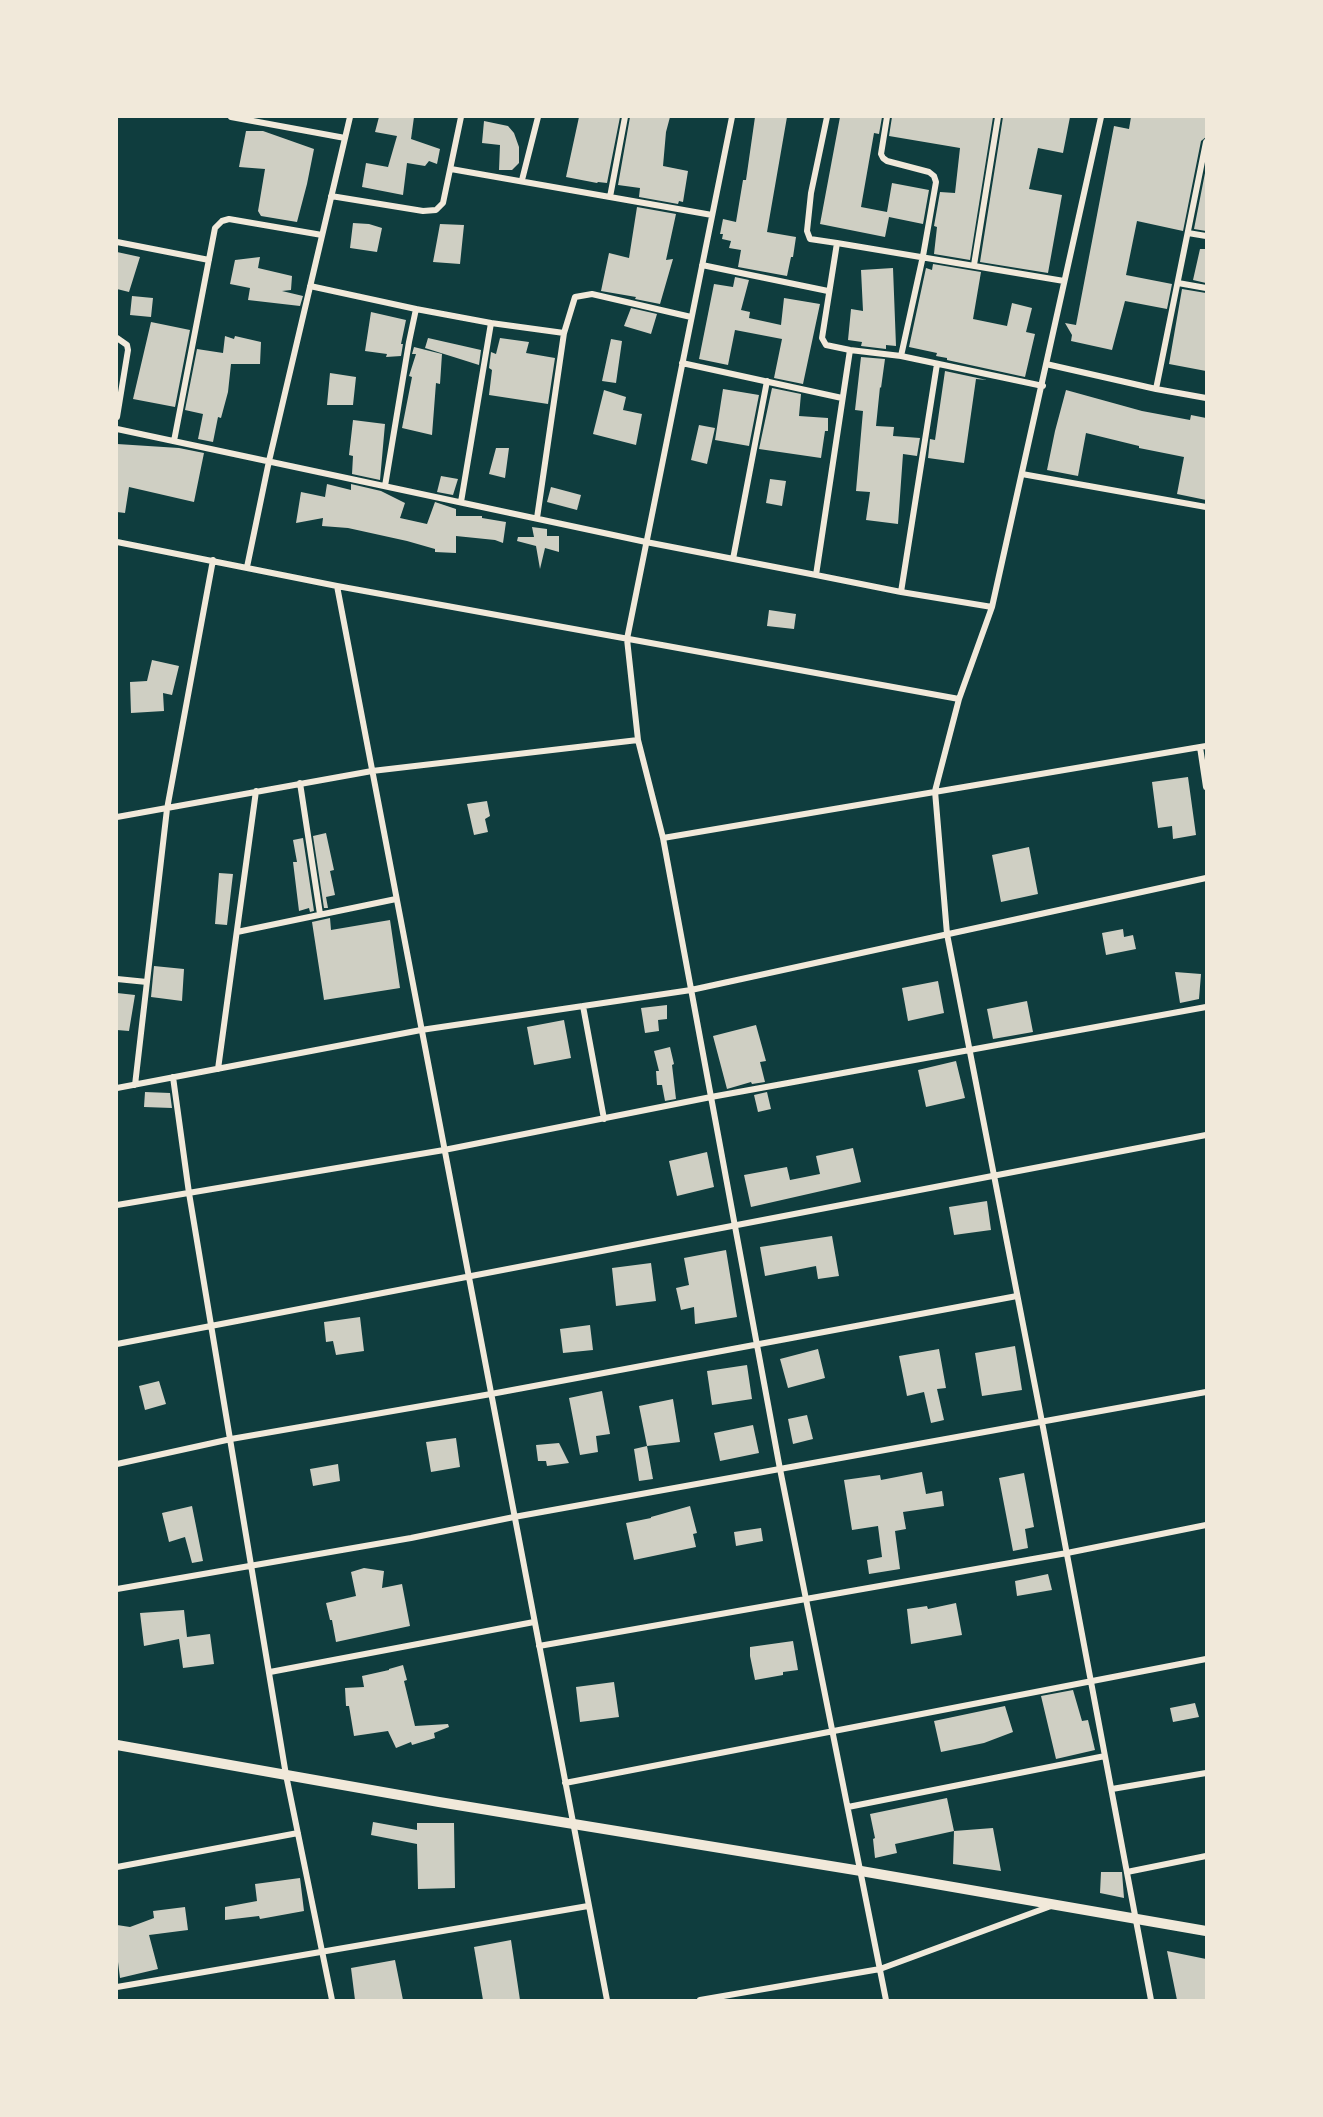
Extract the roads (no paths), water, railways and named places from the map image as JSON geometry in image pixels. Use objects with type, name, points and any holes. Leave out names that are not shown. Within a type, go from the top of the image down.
[{"type":"street","points":[[231,117],[345,138]]},
{"type":"street","points":[[247,567],[269,461],[350,117]]},
{"type":"street","points":[[332,196],[423,211],[436,210],[443,203],[461,117]]},
{"type":"street","points":[[522,180],[538,117]]},
{"type":"street","points":[[610,197],[625,117]]},
{"type":"street","points":[[732,117],[627,639],[638,740],[663,838],[780,1469],[886,2000]]},
{"type":"street","points":[[827,117],[811,193],[807,231],[810,239],[1064,281]]},
{"type":"street","points":[[888,117],[881,154],[883,158],[886,161],[929,172],[934,176],[936,182],[923,256],[901,356]]},
{"type":"street","points":[[974,265],[998,117]]},
{"type":"street","points":[[1101,117],[992,607],[959,699],[935,791],[947,934],[1151,2000]]},
{"type":"street","points":[[1156,389],[1206,142]]},
{"type":"street","points":[[451,169],[712,215]]},
{"type":"street","points":[[174,441],[216,228],[222,221],[229,219],[322,235]]},
{"type":"street","points":[[1188,233],[1206,236]]},
{"type":"street","points":[[117,242],[209,260]]},
{"type":"street","points":[[837,243],[822,338],[826,345],[901,356],[1043,386]]},
{"type":"street","points":[[702,265],[828,291]]},
{"type":"street","points":[[1178,283],[1206,288]]},
{"type":"street","points":[[310,286],[491,323],[564,333]]},
{"type":"street","points":[[537,518],[564,333],[575,297],[592,294],[692,317]]},
{"type":"street","points":[[386,486],[416,309]]},
{"type":"street","points":[[461,502],[491,323]]},
{"type":"street","points":[[117,338],[127,345],[128,350],[117,417]]},
{"type":"street","points":[[816,575],[850,350]]},
{"type":"street","points":[[682,363],[843,398]]},
{"type":"street","points":[[901,592],[937,364]]},
{"type":"street","points":[[1046,364],[1206,398]]},
{"type":"street","points":[[733,559],[767,381]]},
{"type":"street","points":[[117,429],[646,542],[901,592],[992,607]]},
{"type":"street","points":[[1022,474],[1206,507]]},
{"type":"street","points":[[117,542],[337,586],[959,699]]},
{"type":"street","points":[[135,1085],[167,809],[213,561]]},
{"type":"street","points":[[337,586],[607,2000]]},
{"type":"street","points":[[117,817],[372,771],[638,740]]},
{"type":"street","points":[[663,838],[1203,746],[1206,787]]},
{"type":"street","points":[[300,783],[320,914]]},
{"type":"street","points":[[218,1069],[256,791]]},
{"type":"street","points":[[117,1088],[421,1030],[692,990],[1206,878]]},
{"type":"street","points":[[237,932],[396,900]]},
{"type":"street","points":[[117,979],[147,982]]},
{"type":"street","points":[[583,1006],[604,1119]]},
{"type":"street","points":[[117,1205],[444,1150],[711,1097],[1206,1007]]},
{"type":"street","points":[[173,1077],[189,1193],[286,1775],[332,2000]]},
{"type":"street","points":[[117,1344],[1206,1135]]},
{"type":"street","points":[[117,1464],[231,1439],[757,1346],[1017,1296]]},
{"type":"street","points":[[117,1590],[1206,1392]]},
{"type":"street","points":[[539,1646],[1067,1553],[1206,1525]]},
{"type":"street","points":[[270,1672],[534,1622]]},
{"type":"street","points":[[565,1783],[1206,1659]]},
{"type":"street","points":[[117,1745],[1206,1931]]},
{"type":"street","points":[[848,1807],[1105,1756]]},
{"type":"street","points":[[1112,1789],[1206,1773]]},
{"type":"street","points":[[117,1867],[298,1833]]},
{"type":"street","points":[[1128,1872],[1206,1856]]},
{"type":"street","points":[[700,2000],[880,1969],[1053,1905]]},
{"type":"street","points":[[117,1988],[588,1906]]}]
